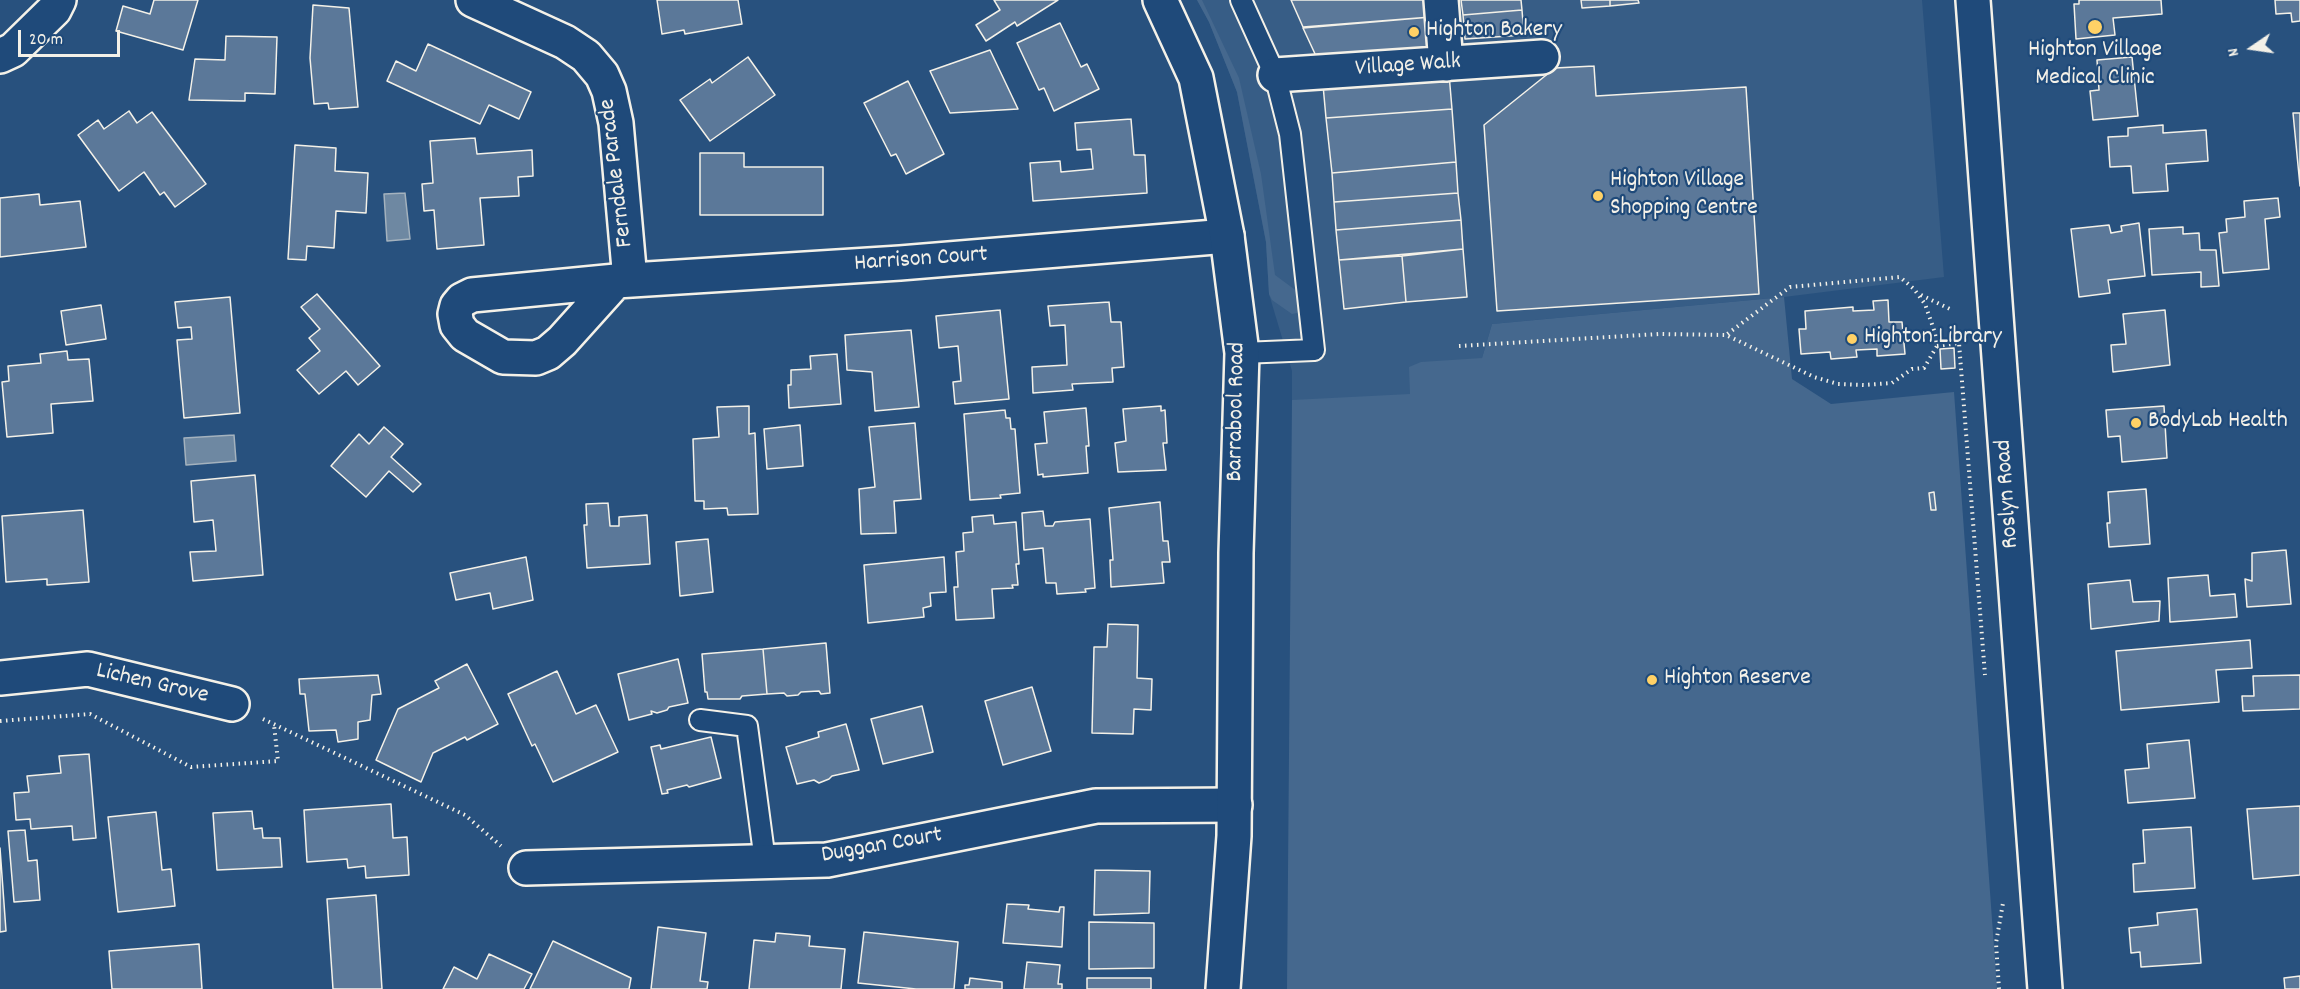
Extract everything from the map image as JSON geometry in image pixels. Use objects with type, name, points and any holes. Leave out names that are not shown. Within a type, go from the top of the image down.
[{"type":"street","points":[[0,56],[13,50],[54,10],[59,0]]},
{"type":"street","name":"Ferndale Parade","points":[[473,0],[565,42],[586,56],[602,75],[609,91],[616,123],[623,281]]},
{"type":"street","name":"Barrabool Road","points":[[1160,0],[1196,78],[1227,236],[1242,353],[1236,553],[1234,820],[1241,989]]},
{"type":"street","points":[[1441,0],[1446,64]]},
{"type":"street","name":"Roslyn Road","points":[[1972,0],[2045,989]]},
{"type":"street","name":"Village Walk","points":[[1275,75],[1542,57]]},
{"type":"street","name":"Harrison Court","points":[[623,281],[900,263],[1227,236]]},
{"type":"street","name":"Lichen Grove","points":[[0,678],[88,669],[232,704]]},
{"type":"street","name":"Duggan Court","points":[[526,868],[827,860],[1096,806],[1234,820]]},
{"type":"street","name":"Barrabool Road","points":[[1223,989],[1234,820]]},
{"type":"lane","points":[[1241,0],[1275,75],[1290,134],[1314,350],[1242,353]]},
{"type":"lane","points":[[700,720],[747,726],[765,861]]},
{"type":"path","points":[[1726,335],[1790,287],[1900,277],[1918,293],[1950,309]]},
{"type":"path","points":[[1459,346],[1659,334],[1726,335],[1785,365],[1838,384],[1892,383],[1912,369],[1924,368],[1937,346],[1925,304],[1918,293]]},
{"type":"path","points":[[1937,346],[1959,344],[1985,676]]},
{"type":"path","points":[[232,704],[465,815],[526,868]]},
{"type":"path","points":[[0,721],[90,714],[191,767],[278,761],[274,724]]},
{"type":"path","points":[[1999,989],[1996,943],[2003,901]]},
{"type":"shaded area","name":"Highton Village Shopping Centre","points":[[1197,0],[1922,0],[1944,277],[1784,297],[1492,324],[1482,358],[1418,402],[1292,410],[1292,371],[1269,294],[1266,242],[1237,92],[1209,22]]},
{"type":"shaded area","points":[[1197,0],[1202,0],[1239,78],[1261,174],[1275,275],[1298,292],[1300,309],[1297,313],[1292,314],[1272,300],[1269,294],[1266,242],[1237,92],[1209,22]]},
{"type":"shaded area","points":[[405,193],[410,239],[387,241],[384,194]]},
{"type":"shaded area","name":"Highton Reserve","points":[[1784,297],[1792,379],[1831,404],[1954,392],[1997,989],[1287,989],[1292,400],[1410,394],[1409,367],[1421,362],[1482,358],[1492,324]]},
{"type":"shaded area","points":[[234,435],[236,461],[186,465],[184,438]]},
{"type":"building","points":[[154,0],[198,0],[183,50],[116,31],[123,6],[150,14]]},
{"type":"building","points":[[657,0],[738,0],[742,24],[685,34],[684,30],[662,34]]},
{"type":"building","points":[[994,0],[1058,0],[1017,26],[1015,22],[986,41],[976,25],[1000,10]]},
{"type":"building","points":[[1291,0],[1430,0],[1431,17],[1303,27]]},
{"type":"building","points":[[1461,0],[1521,0],[1522,10],[1463,15]]},
{"type":"building","points":[[1581,0],[1610,0],[1610,6],[1582,8]]},
{"type":"building","points":[[1610,0],[1638,0],[1639,3],[1610,6]]},
{"type":"building","name":"Highton Village Medical Clinic","points":[[2079,0],[2161,0],[2162,14],[2113,18],[2115,35],[2076,39],[2074,4],[2079,4]]},
{"type":"building","points":[[2275,0],[2300,0],[2300,21],[2292,22],[2291,13],[2276,14]]},
{"type":"building","points":[[313,5],[349,8],[358,107],[329,109],[328,103],[314,104],[310,58]]},
{"type":"building","points":[[1522,10],[1524,35],[1465,39],[1463,15]]},
{"type":"building","points":[[1431,17],[1431,48],[1316,56],[1303,28]]},
{"type":"building","points":[[1060,23],[1081,67],[1087,64],[1099,89],[1054,111],[1044,88],[1039,90],[1017,43]]},
{"type":"building","points":[[226,36],[277,37],[275,94],[245,93],[245,101],[189,100],[195,59],[225,60]]},
{"type":"building","points":[[428,44],[531,92],[519,119],[489,105],[480,124],[387,81],[396,61],[416,71]]},
{"type":"building","points":[[990,50],[1018,109],[950,113],[930,71]]},
{"type":"building","points":[[748,57],[775,95],[710,141],[680,100],[710,79],[712,83]]},
{"type":"building","points":[[2132,57],[2138,116],[2093,120],[2090,91],[2099,90],[2097,60]]},
{"type":"building","points":[[1594,66],[1596,96],[1746,87],[1759,294],[1497,311],[1484,125],[1555,68]]},
{"type":"building","points":[[1449,74],[1452,109],[1326,118],[1323,85]]},
{"type":"building","points":[[908,81],[944,154],[906,174],[896,154],[891,156],[864,103]]},
{"type":"building","points":[[1452,109],[1456,162],[1332,173],[1326,118]]},
{"type":"building","points":[[129,111],[137,123],[152,112],[206,184],[175,207],[164,192],[160,195],[144,172],[119,191],[78,135],[98,120],[104,129]]},
{"type":"building","points":[[2293,113],[2300,113],[2300,186]]},
{"type":"building","points":[[1131,119],[1134,155],[1145,155],[1147,193],[1033,201],[1030,163],[1060,161],[1061,172],[1093,169],[1091,149],[1077,150],[1075,123]]},
{"type":"building","points":[[2163,125],[2163,133],[2206,130],[2208,161],[2166,164],[2168,191],[2133,193],[2131,166],[2110,167],[2108,137],[2128,136],[2128,128]]},
{"type":"building","points":[[475,138],[477,154],[532,150],[533,176],[518,177],[519,196],[480,198],[484,245],[437,249],[434,210],[424,211],[422,184],[433,183],[430,141]]},
{"type":"building","points":[[295,145],[336,148],[335,171],[368,173],[366,213],[336,211],[334,248],[307,246],[306,260],[288,259]]},
{"type":"building","points":[[700,153],[744,153],[744,167],[823,167],[823,215],[700,215]]},
{"type":"building","points":[[1456,162],[1458,193],[1334,202],[1332,173]]},
{"type":"building","points":[[1458,193],[1461,220],[1336,230],[1334,202]]},
{"type":"building","points":[[39,194],[40,205],[80,201],[86,247],[0,257],[0,198]]},
{"type":"building","points":[[2278,198],[2280,217],[2265,219],[2269,269],[2223,273],[2219,233],[2227,232],[2226,219],[2245,217],[2244,201]]},
{"type":"building","points":[[1461,220],[1463,249],[1339,260],[1336,230]]},
{"type":"building","points":[[2139,223],[2145,276],[2108,280],[2110,293],[2079,297],[2071,229],[2109,225],[2111,233],[2122,231],[2121,226]]},
{"type":"building","points":[[2183,227],[2183,234],[2199,233],[2200,250],[2216,250],[2219,286],[2201,287],[2201,272],[2152,275],[2149,229]]},
{"type":"building","points":[[1463,249],[1467,297],[1406,302],[1402,256]]},
{"type":"building","points":[[1402,256],[1406,302],[1344,309],[1339,260]]},
{"type":"building","points":[[317,294],[380,366],[358,385],[346,371],[319,394],[297,370],[320,351],[309,338],[320,329],[301,307]]},
{"type":"building","points":[[230,297],[240,413],[184,418],[177,340],[192,339],[191,327],[178,328],[175,302]]},
{"type":"building","name":"Highton Library","points":[[1888,300],[1889,322],[1902,322],[1905,354],[1877,356],[1877,349],[1856,350],[1857,357],[1831,359],[1830,352],[1801,354],[1799,329],[1806,329],[1805,311],[1853,307],[1853,311],[1874,310],[1873,301]]},
{"type":"building","points":[[1109,302],[1111,322],[1121,322],[1124,367],[1112,368],[1113,382],[1072,384],[1073,390],[1033,393],[1032,367],[1067,365],[1065,325],[1050,326],[1048,306]]},
{"type":"building","points":[[101,305],[106,339],[66,345],[61,311]]},
{"type":"building","points":[[1000,310],[1009,399],[955,404],[953,382],[961,381],[958,346],[939,348],[936,316]]},
{"type":"building","points":[[2165,310],[2170,365],[2113,372],[2111,345],[2126,344],[2123,314]]},
{"type":"building","points":[[911,330],[919,407],[875,411],[872,372],[847,370],[845,335]]},
{"type":"building","points":[[1954,348],[1955,368],[1941,369],[1940,349]]},
{"type":"building","points":[[67,351],[68,360],[89,359],[93,401],[51,404],[53,433],[7,437],[2,382],[9,381],[8,366],[41,363],[40,354]]},
{"type":"building","points":[[837,354],[841,404],[789,408],[788,385],[791,385],[791,370],[811,369],[810,356]]},
{"type":"building","points":[[749,406],[749,434],[755,433],[758,514],[728,515],[727,508],[704,509],[704,501],[695,501],[693,439],[719,437],[717,407]]},
{"type":"building","points":[[1161,406],[1161,411],[1165,410],[1167,443],[1163,443],[1166,470],[1118,472],[1115,443],[1126,441],[1123,409]]},
{"type":"building","name":"BodyLab Health","points":[[2164,406],[2167,458],[2122,462],[2120,436],[2108,437],[2106,410]]},
{"type":"building","points":[[1086,408],[1089,446],[1086,446],[1088,473],[1043,477],[1043,474],[1038,475],[1035,444],[1047,443],[1044,412]]},
{"type":"building","points":[[1005,410],[1006,418],[1010,418],[1011,429],[1015,429],[1020,493],[1000,495],[1001,498],[970,500],[964,414]]},
{"type":"building","points":[[915,423],[921,499],[894,501],[896,533],[861,534],[859,489],[875,487],[869,427]]},
{"type":"building","points":[[800,425],[803,466],[767,469],[764,429]]},
{"type":"building","points":[[384,427],[403,444],[391,457],[421,484],[413,492],[389,471],[366,497],[331,466],[359,434],[369,444]]},
{"type":"building","points":[[255,475],[263,575],[193,581],[190,552],[216,551],[213,520],[194,522],[191,481]]},
{"type":"building","points":[[2146,489],[2150,544],[2109,547],[2108,492]]},
{"type":"building","points":[[1934,492],[1936,510],[1931,510],[1929,493]]},
{"type":"building","points":[[1160,502],[1163,541],[1168,541],[1170,562],[1162,562],[1164,583],[1111,587],[1110,560],[1113,560],[1109,508]]},
{"type":"building","points":[[608,503],[610,526],[619,526],[619,517],[647,515],[650,564],[587,568],[584,525],[587,525],[586,504]]},
{"type":"building","points":[[83,510],[89,582],[47,585],[47,579],[6,582],[2,516]]},
{"type":"building","points":[[1043,511],[1045,526],[1053,526],[1055,522],[1090,519],[1095,588],[1085,589],[1086,592],[1057,594],[1056,583],[1046,583],[1043,548],[1024,550],[1022,513]]},
{"type":"building","points":[[993,515],[994,524],[1016,522],[1018,585],[1012,585],[1013,588],[992,589],[994,618],[956,620],[954,587],[958,587],[956,552],[964,551],[963,533],[973,532],[972,517]]},
{"type":"building","points":[[708,539],[713,592],[680,596],[676,542]]},
{"type":"building","points":[[2286,550],[2291,604],[2247,607],[2245,579],[2252,581],[2252,553]]},
{"type":"building","points":[[526,557],[533,600],[493,609],[490,593],[456,600],[450,573]]},
{"type":"building","points":[[944,557],[946,592],[930,593],[931,606],[923,608],[924,617],[868,623],[864,565]]},
{"type":"building","points":[[2208,575],[2210,596],[2235,594],[2237,617],[2170,622],[2168,578]]},
{"type":"building","points":[[2130,580],[2133,602],[2160,601],[2159,621],[2091,629],[2088,584]]},
{"type":"building","points":[[1108,624],[1138,625],[1137,678],[1152,679],[1151,710],[1134,709],[1133,734],[1092,733],[1094,647],[1107,647]]},
{"type":"building","points":[[2250,640],[2252,668],[2216,670],[2219,702],[2121,710],[2116,651]]},
{"type":"building","points":[[826,643],[830,693],[801,692],[798,695],[787,696],[784,693],[767,694],[763,649]]},
{"type":"building","points":[[763,649],[767,694],[742,696],[740,699],[708,699],[707,692],[705,692],[702,654]]},
{"type":"building","points":[[678,659],[688,703],[669,707],[657,713],[651,711],[652,714],[629,720],[618,674]]},
{"type":"building","points":[[467,664],[498,724],[467,740],[465,737],[433,753],[421,782],[376,760],[398,709],[439,688],[435,681]]},
{"type":"building","points":[[557,671],[576,714],[596,705],[618,752],[553,782],[535,744],[532,746],[508,694]]},
{"type":"building","points":[[378,675],[381,694],[372,695],[370,720],[358,722],[358,739],[338,742],[336,730],[309,731],[305,694],[300,694],[299,679]]},
{"type":"building","points":[[2300,675],[2300,709],[2243,711],[2242,696],[2254,696],[2253,676]]},
{"type":"building","points":[[1032,687],[1051,751],[1003,765],[985,701]]},
{"type":"building","points":[[922,706],[933,752],[883,764],[871,719]]},
{"type":"building","points":[[846,724],[859,770],[832,776],[819,783],[814,780],[797,784],[786,747],[819,737],[818,732]]},
{"type":"building","points":[[711,737],[721,778],[689,787],[687,785],[667,790],[668,793],[662,794],[651,747],[660,745],[661,749]]},
{"type":"building","points":[[2189,740],[2195,798],[2128,803],[2125,770],[2149,768],[2147,744]]},
{"type":"building","points":[[89,754],[96,838],[73,840],[72,826],[31,829],[30,819],[16,820],[14,793],[29,792],[27,776],[61,773],[59,756]]},
{"type":"building","points":[[391,804],[393,838],[407,837],[409,875],[366,878],[365,866],[348,868],[347,859],[307,862],[304,810]]},
{"type":"building","points":[[2300,806],[2300,875],[2253,879],[2247,809]]},
{"type":"building","points":[[252,811],[254,829],[262,828],[263,838],[280,838],[282,867],[217,870],[213,813]]},
{"type":"building","points":[[156,812],[162,870],[171,869],[175,906],[118,912],[108,817]]},
{"type":"building","points":[[2191,827],[2195,888],[2134,892],[2133,864],[2145,863],[2143,830]]},
{"type":"building","points":[[25,830],[28,861],[37,860],[40,900],[14,902],[8,831]]},
{"type":"building","points":[[0,848],[6,931],[0,932]]},
{"type":"building","points":[[1095,870],[1150,871],[1149,913],[1094,915]]},
{"type":"building","points":[[376,895],[382,989],[333,989],[327,899]]},
{"type":"building","points":[[1007,904],[1029,905],[1028,909],[1059,912],[1060,907],[1064,907],[1062,947],[1003,943]]},
{"type":"building","points":[[2197,909],[2201,963],[2141,967],[2140,952],[2131,953],[2129,928],[2158,925],[2157,913]]},
{"type":"building","points":[[1089,922],[1154,923],[1154,968],[1089,969]]},
{"type":"building","points":[[658,927],[706,933],[700,981],[708,982],[707,989],[651,989]]},
{"type":"building","points":[[864,932],[958,942],[954,989],[916,989],[858,983]]},
{"type":"building","points":[[776,933],[810,936],[809,946],[845,949],[841,989],[749,989],[754,940],[775,942]]},
{"type":"building","points":[[553,941],[631,978],[629,989],[530,989]]},
{"type":"building","points":[[199,944],[202,989],[112,989],[109,951]]},
{"type":"building","points":[[489,954],[532,974],[524,989],[443,989],[454,967],[477,979]]},
{"type":"building","points":[[1027,962],[1060,965],[1058,984],[1062,984],[1062,989],[1024,989]]},
{"type":"building","points":[[2300,976],[2300,989],[2285,989],[2284,978]]},
{"type":"building","points":[[970,978],[1002,982],[1002,989],[965,989],[965,985],[969,985]]},
{"type":"building","points":[[1087,978],[1151,978],[1151,989],[1087,989]]},
{"type":"place","name":"Highton Village Medical Clinic","points":[[2095,27]]},
{"type":"place","name":"Highton Bakery","points":[[1414,32]]},
{"type":"place","name":"Highton Village Shopping Centre","points":[[1598,196]]},
{"type":"place","name":"Highton Library","points":[[1852,339]]},
{"type":"place","name":"BodyLab Health","points":[[2136,423]]},
{"type":"place","name":"Highton Reserve","points":[[1652,680]]}]
